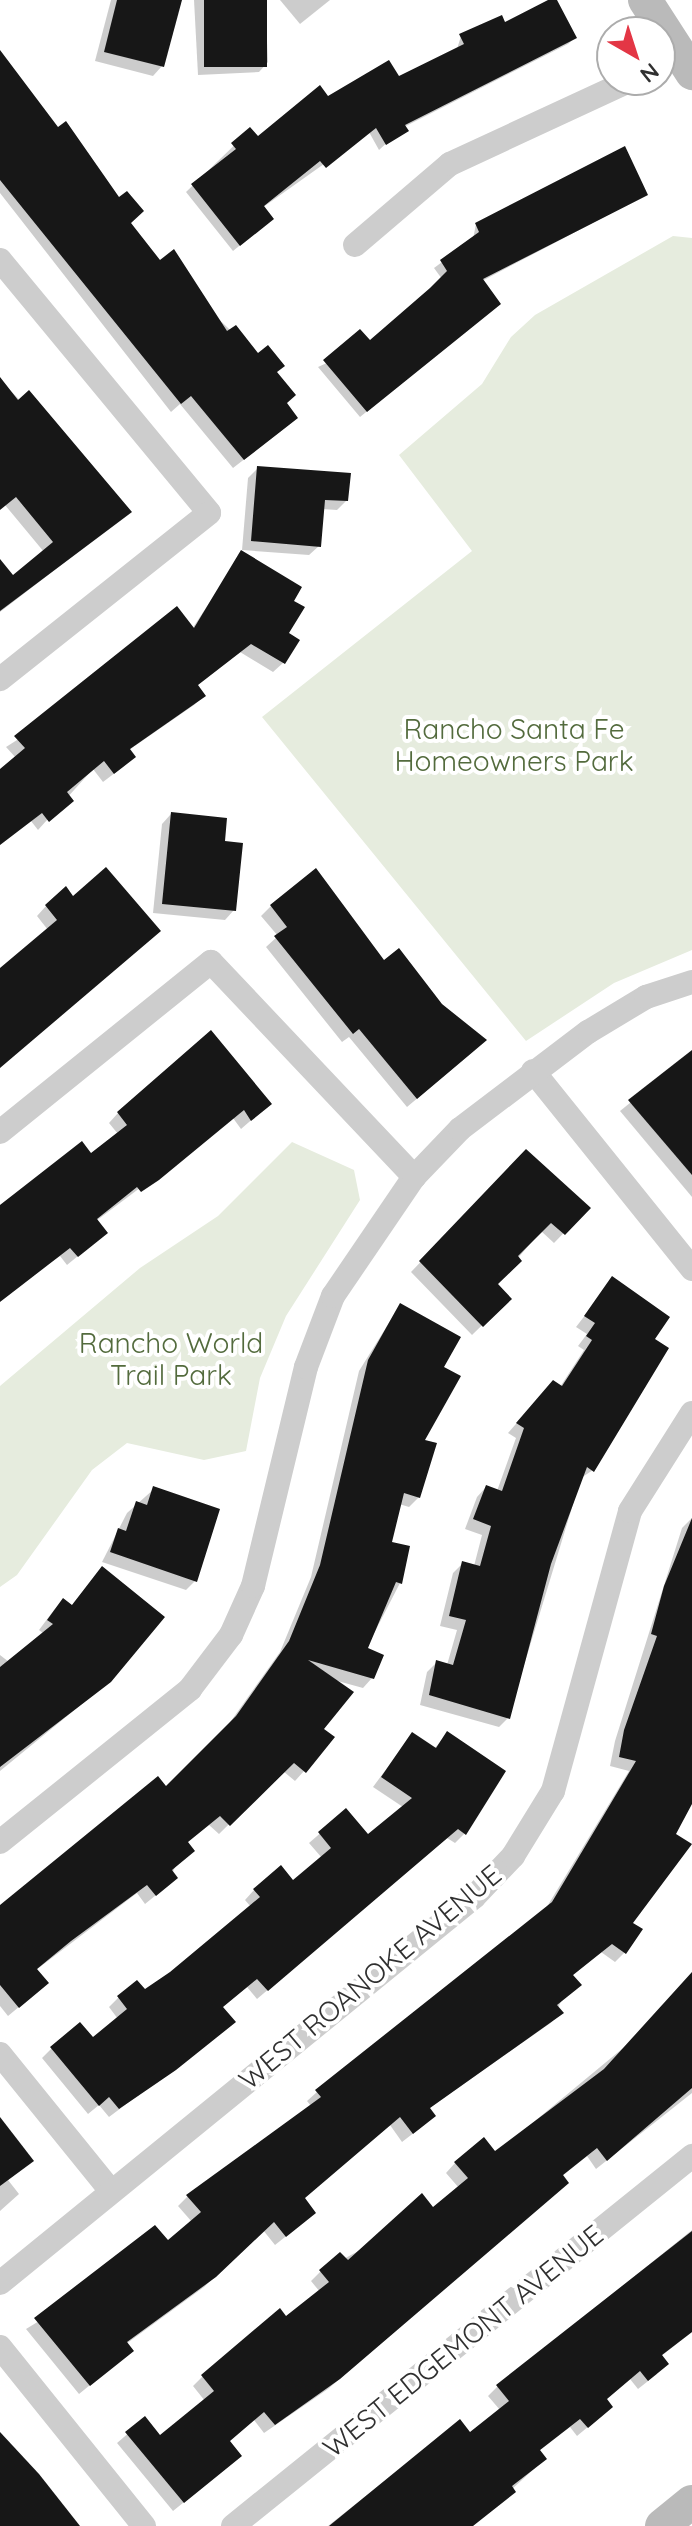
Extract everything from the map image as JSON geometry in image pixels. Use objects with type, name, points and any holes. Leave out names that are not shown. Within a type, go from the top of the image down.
[{"type":"street","points":[[645,0],[679,65]]},
{"type":"street","points":[[355,245],[450,164],[597,96]]},
{"type":"street","points":[[0,260],[209,513],[0,679]]},
{"type":"street","points":[[0,1132],[211,962],[414,1177]]},
{"type":"street","points":[[0,1842],[190,1689],[231,1635],[253,1586],[306,1367],[333,1296],[414,1177],[533,1071],[646,997],[692,982]]},
{"type":"street","points":[[533,1071],[692,1269]]},
{"type":"street","name":"WEST ROANOKE AVENUE","points":[[0,2283],[474,1897],[513,1856],[557,1779],[597,1614],[630,1511],[692,1413]]},
{"type":"street","points":[[0,2054],[111,2191]]},
{"type":"street","name":"WEST EDGEMONT AVENUE","points":[[233,2526],[692,2156]]},
{"type":"street","points":[[0,2347],[144,2526]]},
{"type":"street","points":[[662,2526],[692,2502]]},
{"type":"green space","name":"Rancho Santa Fe Homeowners Park","points":[[673,236],[692,238],[692,950],[614,983],[526,1041],[262,717],[472,551],[399,455],[482,384],[511,337],[535,315]]},
{"type":"green space","name":"Rancho World Trail Park","points":[[292,1142],[354,1170],[360,1200],[286,1316],[260,1378],[246,1451],[204,1460],[127,1443],[92,1470],[17,1575],[0,1587],[0,1386],[140,1268],[218,1216]]},
{"type":"building","points":[[117,0],[182,0],[164,67],[104,52]]},
{"type":"building","points":[[204,0],[267,0],[267,67],[204,67]]},
{"type":"building","points":[[548,0],[557,0],[577,38],[405,125],[409,131],[386,145],[376,128],[326,168],[320,161],[264,206],[274,219],[240,246],[191,184],[236,149],[231,143],[250,127],[258,136],[320,85],[328,96],[389,60],[399,76],[464,44],[459,34],[502,15],[505,22]]},
{"type":"building","points":[[0,50],[58,127],[66,121],[119,197],[127,191],[144,211],[131,223],[160,260],[174,249],[227,331],[236,325],[258,353],[268,345],[285,366],[277,372],[296,395],[287,403],[298,418],[244,460],[191,396],[181,404],[0,180]]},
{"type":"building","points":[[625,146],[648,195],[483,279],[501,304],[367,412],[323,360],[360,329],[370,340],[430,288],[447,271],[440,260],[479,232],[475,223]]},
{"type":"building","points":[[0,377],[18,400],[29,390],[132,512],[0,611],[0,559],[13,575],[53,542],[16,497],[0,510]]},
{"type":"building","points":[[257,466],[351,473],[348,501],[325,500],[321,547],[251,541]]},
{"type":"building","points":[[241,550],[302,587],[294,601],[305,607],[289,633],[300,640],[285,664],[251,644],[198,685],[206,696],[130,749],[136,757],[114,774],[104,761],[67,792],[74,801],[49,822],[42,813],[0,845],[0,769],[25,748],[14,736],[177,606],[194,628]]},
{"type":"building","points":[[171,812],[227,818],[225,841],[243,843],[236,911],[162,904]]},
{"type":"building","points":[[106,867],[161,931],[0,1068],[0,968],[57,920],[45,905],[66,886],[73,896]]},
{"type":"building","points":[[316,868],[384,960],[399,948],[442,1004],[487,1040],[417,1099],[359,1029],[353,1034],[274,936],[287,927],[270,905]]},
{"type":"building","points":[[211,1030],[272,1104],[251,1121],[244,1110],[159,1180],[141,1192],[137,1187],[97,1219],[108,1233],[78,1257],[70,1248],[0,1302],[0,1205],[82,1141],[91,1153],[127,1125],[117,1112]]},
{"type":"building","points":[[692,1050],[692,1175],[628,1100]]},
{"type":"building","points":[[526,1149],[591,1208],[565,1235],[551,1223],[518,1256],[522,1261],[498,1284],[512,1299],[483,1327],[419,1261]]},
{"type":"building","points":[[612,1276],[670,1317],[655,1339],[669,1348],[594,1472],[587,1467],[551,1564],[510,1719],[429,1695],[436,1660],[453,1665],[466,1620],[449,1616],[462,1561],[480,1566],[491,1526],[473,1519],[486,1485],[502,1491],[524,1428],[516,1423],[553,1380],[562,1386],[592,1340],[586,1336],[595,1323],[584,1316]]},
{"type":"building","points":[[400,1303],[461,1337],[444,1367],[461,1376],[425,1440],[437,1443],[420,1498],[404,1493],[392,1542],[410,1546],[402,1584],[396,1582],[368,1648],[384,1655],[374,1679],[308,1660],[354,1692],[324,1729],[335,1737],[306,1773],[294,1763],[230,1826],[220,1816],[188,1842],[195,1851],[172,1870],[178,1878],[156,1896],[147,1885],[71,1941],[37,1969],[49,1983],[19,2008],[0,1985],[0,1905],[158,1776],[166,1786],[236,1716],[289,1641],[320,1565],[368,1360]]},
{"type":"building","points":[[153,1486],[220,1509],[197,1582],[110,1552],[118,1528],[126,1531],[136,1501],[147,1505]]},
{"type":"building","points":[[692,1518],[692,1804],[676,1834],[692,1844],[633,1923],[643,1929],[626,1954],[612,1944],[573,1975],[582,1985],[557,2005],[564,2013],[430,2108],[436,2116],[413,2134],[400,2117],[305,2198],[316,2213],[286,2237],[274,2222],[216,2277],[127,2342],[134,2351],[90,2386],[34,2318],[155,2225],[168,2240],[201,2212],[186,2195],[321,2097],[315,2090],[552,1902],[636,1761],[619,1757],[624,1730],[657,1636],[651,1634],[664,1586]]},
{"type":"building","points":[[102,1566],[165,1617],[111,1682],[0,1767],[0,1667],[53,1624],[47,1620],[63,1598],[72,1605]]},
{"type":"building","points":[[447,1731],[506,1771],[466,1835],[458,1829],[268,1991],[257,1979],[223,2007],[236,2022],[176,2070],[119,2109],[109,2097],[99,2106],[50,2047],[80,2022],[93,2037],[127,2009],[117,1996],[137,1980],[145,1989],[170,1972],[260,1897],[253,1889],[281,1865],[293,1880],[331,1848],[318,1832],[346,1808],[368,1834],[412,1798],[381,1777],[412,1732],[436,1748]]},
{"type":"building","points":[[692,1972],[692,2088],[607,2161],[597,2148],[563,2175],[569,2183],[340,2379],[275,2425],[264,2412],[230,2441],[242,2456],[184,2503],[125,2432],[145,2416],[160,2435],[214,2391],[201,2375],[280,2308],[286,2316],[329,2282],[319,2270],[340,2252],[348,2260],[422,2193],[433,2207],[468,2178],[454,2162],[484,2137],[495,2151],[604,2069]]},
{"type":"building","points":[[0,2117],[34,2161],[0,2186]]},
{"type":"building","points":[[692,2231],[692,2332],[662,2355],[669,2364],[648,2381],[640,2371],[607,2399],[613,2407],[588,2428],[580,2419],[540,2450],[547,2459],[512,2486],[516,2492],[473,2526],[329,2526],[460,2419],[470,2432],[509,2401],[496,2385]]},
{"type":"building","points":[[0,2432],[39,2474],[80,2526],[0,2526]]}]
